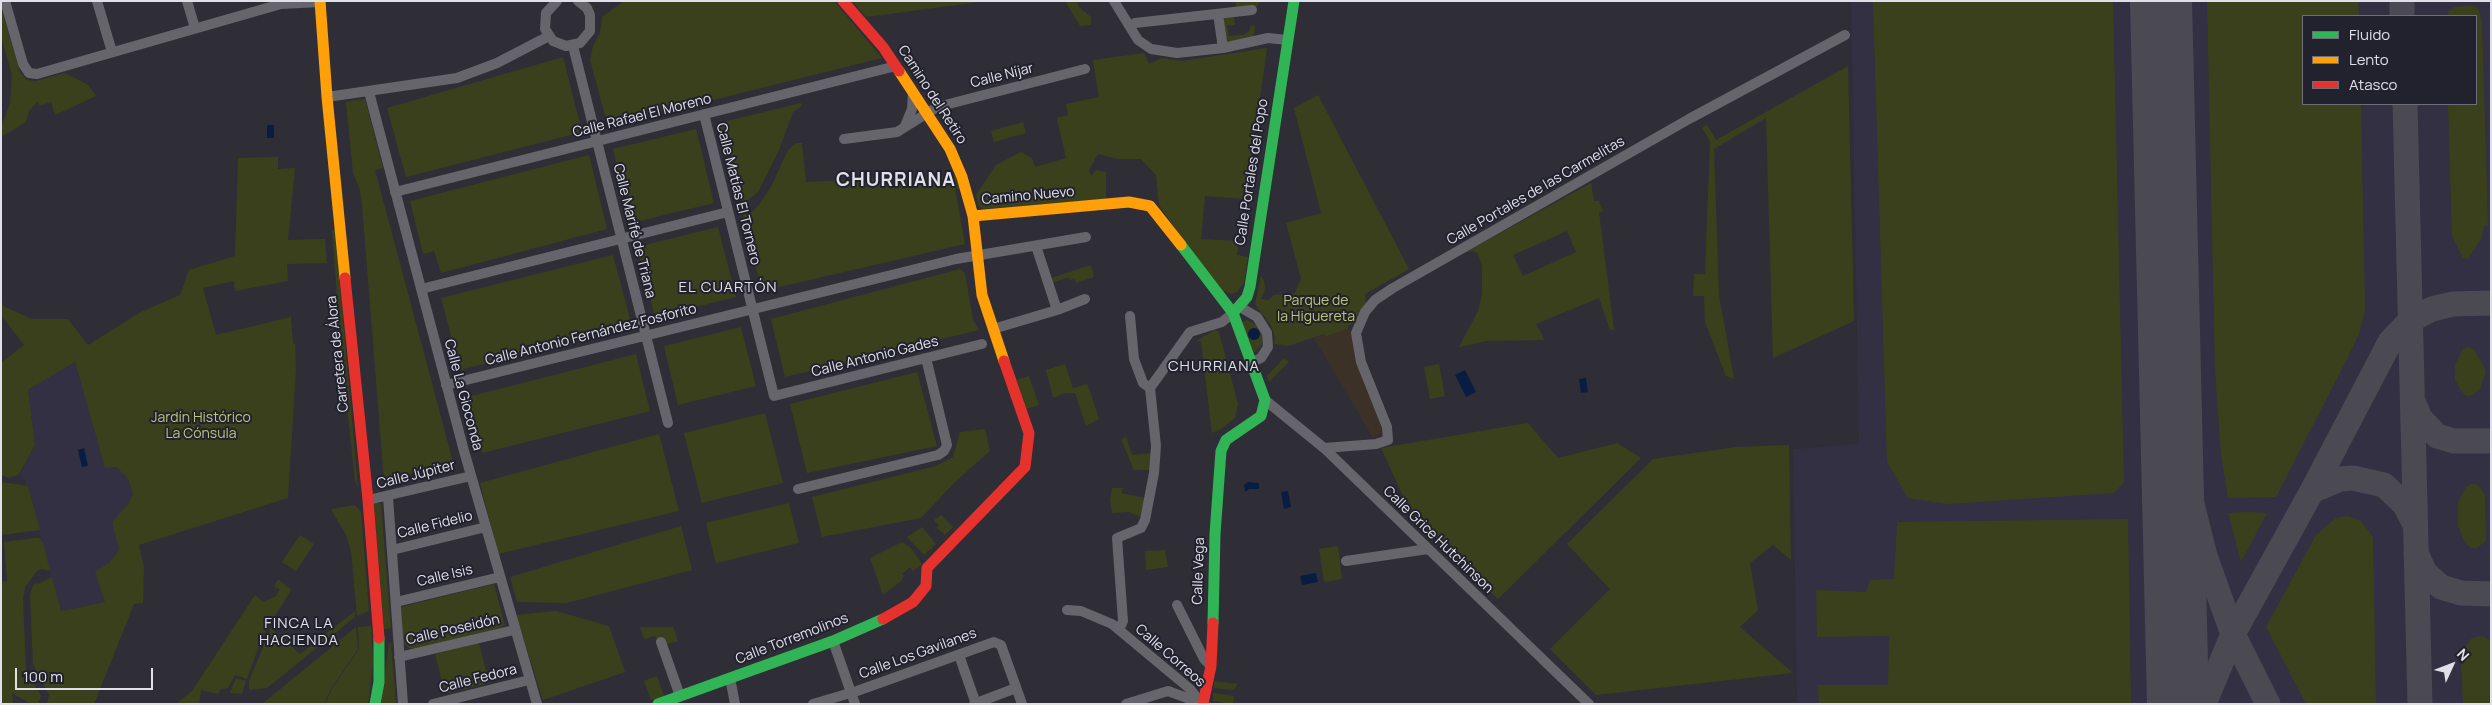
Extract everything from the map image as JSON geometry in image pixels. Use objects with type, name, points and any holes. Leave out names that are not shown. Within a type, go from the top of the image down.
[{"type":"street","points":[[5,1],[23,64],[29,73],[37,74],[280,3],[320,2]]},
{"type":"street","points":[[97,1],[112,52]]},
{"type":"street","points":[[187,1],[195,28]]},
{"type":"street","points":[[557,1],[546,13],[545,29],[548,36],[559,45],[573,46],[580,43],[590,30],[592,23],[582,4],[596,1]]},
{"type":"street","name":"Camino del Retiro","points":[[844,1],[883,47],[950,149],[962,177],[974,216]]},
{"type":"street","points":[[1114,1],[1138,40],[1151,49],[1177,53],[1223,48],[1268,38],[1288,40]]},
{"type":"street","name":"Calle Portales del Popo","points":[[1236,310],[1250,287],[1294,1]]},
{"type":"street","name":"Carretera de Álora","points":[[320,2],[327,97],[368,500],[380,653],[379,682],[375,704]]},
{"type":"street","points":[[1136,23],[1252,10]]},
{"type":"street","points":[[1218,14],[1223,48]]},
{"type":"street","name":"Calle Portales de las Carmelitas","points":[[1324,448],[1376,444],[1388,440],[1388,427],[1361,362],[1356,333],[1365,312],[1375,300],[1689,119],[1844,35]]},
{"type":"street","points":[[327,97],[456,78],[497,63],[548,36]]},
{"type":"street","name":"Calle Marifé de Triana","points":[[573,46],[668,423]]},
{"type":"street","name":"Calle Rafael El Moreno","points":[[396,192],[896,66]]},
{"type":"street","name":"Calle Níjar","points":[[903,129],[929,116],[937,107],[1086,69]]},
{"type":"street","name":"Calle La Gioconda","points":[[369,92],[471,476],[514,630],[537,704]]},
{"type":"street","points":[[844,139],[897,132],[903,129],[912,109],[913,92]]},
{"type":"street","name":"Calle Matías El Tornero","points":[[704,114],[774,396]]},
{"type":"street","name":"Camino Nuevo","points":[[926,586],[927,568],[1025,467],[1028,455],[1029,433],[982,295],[974,216],[1129,202],[1150,206],[1236,310],[1250,362],[1265,400]]},
{"type":"street","points":[[421,289],[728,212]]},
{"type":"street","name":"Calle Antonio Fernández Fosforito","points":[[446,384],[977,256],[1086,237]]},
{"type":"street","points":[[1036,246],[1058,310]]},
{"type":"street","points":[[993,329],[1058,310],[1085,299]]},
{"type":"street","points":[[1119,630],[1123,621],[1117,538],[1140,528],[1145,520],[1155,455],[1150,388],[1190,332],[1222,322],[1236,310],[1257,317],[1267,333],[1268,347],[1261,358],[1250,362]]},
{"type":"street","points":[[1130,316],[1134,360],[1143,383],[1150,388]]},
{"type":"street","name":"Calle Antonio Gades","points":[[774,396],[982,344]]},
{"type":"street","points":[[798,489],[938,455],[944,451],[947,445],[926,358]]},
{"type":"street","name":"Calle Vega","points":[[1202,704],[1211,666],[1221,452],[1226,440],[1261,416],[1265,400]]},
{"type":"street","name":"Calle Grice Hutchinson","points":[[1265,400],[1324,448],[1589,704]]},
{"type":"street","name":"Calle Júpiter","points":[[368,500],[388,497],[471,476]]},
{"type":"street","points":[[388,497],[403,704]]},
{"type":"street","name":"Calle Fidelio","points":[[392,550],[486,527]]},
{"type":"street","points":[[1346,561],[1428,549]]},
{"type":"street","name":"Calle Isis","points":[[396,602],[500,578]]},
{"type":"street","name":"Calle Torremolinos","points":[[658,704],[834,641],[894,614],[913,602],[926,586]]},
{"type":"street","points":[[1177,605],[1204,659],[1211,666]]},
{"type":"street","name":"Calle Correos","points":[[1070,610],[1089,613],[1112,624],[1190,690],[1202,704]]},
{"type":"street","name":"Calle Poseidón","points":[[399,657],[514,630]]},
{"type":"street","points":[[834,641],[855,704]]},
{"type":"street","points":[[661,642],[680,696]]},
{"type":"street","name":"Calle Los Gavilanes","points":[[813,704],[994,642],[1001,645],[1022,704]]},
{"type":"street","points":[[959,655],[975,704],[1016,688]]},
{"type":"street","points":[[730,678],[735,704]]},
{"type":"street","name":"Calle Fedora","points":[[433,704],[529,680]]},
{"type":"street","points":[[1126,704],[1168,691],[1181,694],[1202,704]]},
{"type":"shaded area","points":[[1851,1],[2491,1],[2491,704],[1797,704],[1793,449],[1859,444]]},
{"type":"shaded area","points":[[1348,329],[1351,331],[1356,362],[1382,423],[1380,434],[1373,438],[1314,338]]},
{"type":"shaded area","points":[[75,362],[105,468],[116,467],[128,478],[133,494],[128,504],[112,522],[119,550],[109,563],[105,602],[60,611],[28,486],[20,474],[35,445],[28,390]]},
{"type":"green space","points":[[624,1],[834,1],[882,58],[608,126],[590,60],[593,46],[600,33],[602,17]]},
{"type":"green space","points":[[852,1],[987,1],[866,17]]},
{"type":"green space","points":[[1065,1],[1077,1],[1079,7],[1091,17],[1091,25],[1080,26]]},
{"type":"green space","points":[[1236,1],[1259,1],[1258,6],[1236,8]]},
{"type":"green space","points":[[1873,1],[2113,1],[2124,482],[2114,493],[1947,504],[1908,498],[1887,462]]},
{"type":"green space","points":[[2207,1],[2358,1],[2359,15],[2302,15],[2302,105],[2361,105],[2365,311],[2359,334],[2276,497],[2228,498],[2221,455],[2215,371]]},
{"type":"green space","points":[[2474,5],[2478,8],[2482,23],[2488,226],[2484,226],[2481,239],[2468,259],[2463,258],[2452,236],[2448,105],[2477,105],[2477,15],[2447,15],[2454,7]]},
{"type":"green space","points":[[1,8],[20,72],[26,80],[36,81],[65,73],[88,85],[96,96],[55,115],[51,102],[39,106],[38,101],[29,111],[26,122],[1,137],[1,127],[10,104],[12,75],[1,36]]},
{"type":"green space","points":[[1234,15],[1235,25],[1227,26],[1229,36],[1243,35],[1250,31],[1250,26],[1255,26],[1253,38],[1226,42],[1223,17]]},
{"type":"green space","points":[[1267,48],[1246,199],[1205,196],[1201,239],[1239,241],[1237,255],[1248,257],[1244,283],[1237,292],[1231,294],[1222,290],[1189,248],[1159,205],[1156,175],[1141,159],[1118,159],[1098,154],[1089,170],[1091,176],[1096,170],[1106,172],[1106,199],[983,209],[979,206],[976,195],[996,165],[1021,152],[1032,158],[1035,167],[1066,158],[1057,118],[1068,115],[1066,104],[1099,97],[1093,60],[1144,53],[1149,64],[1162,58],[1182,61]]},
{"type":"green space","points":[[563,57],[582,132],[406,177],[387,108]]},
{"type":"green space","points":[[1848,66],[1854,321],[1773,358],[1766,118],[1714,149],[1719,295],[1734,379],[1726,376],[1705,322],[1704,296],[1693,296],[1694,274],[1705,274],[1710,142],[1702,127],[1707,125],[1716,140]]},
{"type":"green space","name":"Parque de la Higuereta","points":[[1318,95],[1409,269],[1365,294],[1366,303],[1354,323],[1348,326],[1348,329],[1326,336],[1324,334],[1288,346],[1274,344],[1275,337],[1271,326],[1255,304],[1261,276],[1264,280],[1265,290],[1261,299],[1268,300],[1274,295],[1295,293],[1301,278],[1286,223],[1321,213],[1294,108]]},
{"type":"green space","points":[[365,99],[383,168],[375,170],[452,458],[451,461],[384,481],[362,205],[360,190],[353,173],[346,102]]},
{"type":"green space","points":[[801,103],[802,106],[793,112],[779,150],[758,192],[747,201],[739,204],[719,123]]},
{"type":"green space","points":[[1023,122],[1026,133],[994,142],[991,131]]},
{"type":"green space","points":[[696,129],[714,203],[631,223],[613,149]]},
{"type":"green space","points":[[796,143],[802,143],[806,182],[956,176],[959,188],[955,189],[965,244],[762,291],[743,215],[752,212],[758,206],[771,187],[788,150]]},
{"type":"green space","points":[[589,155],[607,229],[441,273],[434,251],[423,254],[410,201]]},
{"type":"green space","name":"Jardín Histórico La Cónsula","points":[[278,157],[278,169],[295,168],[288,240],[325,239],[327,263],[287,264],[288,281],[235,291],[234,281],[203,288],[216,335],[291,317],[296,369],[288,498],[139,545],[144,568],[143,603],[134,604],[94,704],[47,704],[49,695],[33,664],[30,595],[33,586],[52,577],[61,611],[105,602],[95,572],[109,563],[119,550],[112,522],[128,504],[133,494],[128,478],[116,467],[105,468],[75,362],[28,390],[35,445],[19,474],[9,478],[1,475],[1,363],[24,345],[1,315],[1,295],[3,306],[32,319],[68,319],[88,345],[141,312],[180,295],[189,270],[235,256],[238,158]]},
{"type":"green space","points":[[1591,183],[1594,201],[1599,201],[1603,211],[1599,212],[1614,330],[1610,330],[1599,298],[1536,324],[1545,340],[1486,341],[1459,347],[1478,311],[1482,295],[1482,266],[1478,254],[1474,251],[1466,252]],"holes":[[[1567,231],[1576,252],[1523,276],[1513,255]]]},
{"type":"green space","points":[[718,227],[736,297],[655,317],[637,247]]},
{"type":"green space","points":[[335,229],[358,487],[355,481],[342,360],[332,231]]},
{"type":"green space","points":[[613,255],[632,327],[460,370],[441,298]]},
{"type":"green space","points":[[1091,265],[1094,277],[1076,283],[1074,279],[1070,280],[1069,277],[1052,283],[1051,278]]},
{"type":"green space","points":[[960,269],[965,273],[973,320],[979,330],[785,377],[771,319]]},
{"type":"green space","points":[[1247,320],[1258,326],[1262,332],[1262,345],[1254,353],[1241,323]]},
{"type":"green space","points":[[741,327],[756,386],[678,405],[664,346]]},
{"type":"green space","points":[[1215,330],[1219,332],[1238,404],[1235,418],[1221,429],[1212,433],[1201,342],[1196,341]]},
{"type":"green space","points":[[2468,347],[2474,349],[2486,371],[2480,389],[2473,395],[2467,396],[2462,392],[2455,380],[2455,365],[2463,349]]},
{"type":"green space","points":[[636,354],[650,411],[482,453],[468,397]]},
{"type":"green space","points":[[1284,358],[1289,362],[1269,382],[1267,376]]},
{"type":"green space","points":[[1065,364],[1073,388],[1087,384],[1091,394],[1099,419],[1086,426],[1075,393],[1065,393],[1053,398],[1046,370]]},
{"type":"green space","points":[[1439,364],[1445,396],[1430,399],[1424,367]]},
{"type":"green space","points":[[917,372],[937,446],[807,473],[790,404]]},
{"type":"green space","points":[[1029,376],[1039,405],[1026,409],[1017,380]]},
{"type":"green space","points":[[765,413],[783,483],[702,503],[684,433]]},
{"type":"green space","points":[[1528,423],[1558,458],[1617,443],[1641,458],[1498,599],[1412,516],[1381,448]]},
{"type":"green space","points":[[985,429],[990,451],[955,482],[921,518],[822,537],[812,497],[936,466],[953,457],[960,432]]},
{"type":"green space","points":[[659,434],[679,511],[498,554],[480,483]]},
{"type":"green space","points":[[1126,437],[1132,455],[1152,453],[1151,470],[1134,470],[1121,439]]},
{"type":"green space","points":[[1789,445],[1791,560],[1773,545],[1750,563],[1758,610],[1740,627],[1793,673],[1596,695],[1550,649],[1610,589],[1567,544],[1653,459],[1736,447]]},
{"type":"green space","points":[[1,482],[28,486],[40,530],[1,535]]},
{"type":"green space","points":[[2471,484],[2477,484],[2485,494],[2486,541],[2477,548],[2471,548],[2465,543],[2458,526],[2458,503],[2466,487]]},
{"type":"green space","points":[[1112,488],[1123,488],[1121,493],[1145,498],[1141,517],[1129,512],[1112,513],[1110,500]]},
{"type":"green space","points":[[374,502],[380,503],[381,506],[391,628],[384,629]]},
{"type":"green space","points":[[789,503],[799,543],[716,563],[706,523]]},
{"type":"green space","points":[[355,505],[361,512],[369,611],[357,616],[351,551],[346,535],[331,509]]},
{"type":"green space","points":[[2228,513],[2267,513],[2241,562]]},
{"type":"green space","points":[[941,515],[953,527],[945,535],[937,528],[939,526],[934,520]]},
{"type":"green space","points":[[2347,516],[2360,520],[2373,537],[2376,704],[2306,704],[2266,627],[2316,535],[2336,518]]},
{"type":"green space","points":[[2128,519],[2131,704],[1819,704],[1818,685],[1888,685],[1889,636],[1817,637],[1816,590],[1866,592],[1870,580],[1894,579],[1897,522]]},
{"type":"green space","points":[[681,526],[692,570],[567,603],[517,602],[510,577]]},
{"type":"green space","points":[[922,527],[936,544],[924,555],[907,537]]},
{"type":"green space","points":[[300,535],[314,544],[296,571],[282,562]]},
{"type":"green space","points":[[39,538],[43,542],[50,571],[42,569],[37,571],[25,587],[23,599],[26,669],[41,696],[38,704],[31,704],[12,693],[13,704],[1,704],[1,582],[7,581],[4,542]]},
{"type":"green space","points":[[902,542],[910,547],[922,564],[913,571],[910,567],[902,574],[904,576],[901,581],[883,595],[870,558]]},
{"type":"green space","points":[[1338,546],[1342,579],[1324,582],[1319,549]]},
{"type":"green space","points":[[1165,550],[1168,567],[1146,570],[1145,551]]},
{"type":"green space","points":[[278,579],[291,590],[262,637],[247,679],[235,675],[228,688],[221,689],[218,694],[201,690],[199,704],[176,704],[192,691],[255,595],[263,602],[276,596],[280,589],[274,587]]},
{"type":"green space","points":[[494,584],[505,625],[501,628],[415,649],[409,648],[403,643],[401,607]]},
{"type":"green space","points":[[355,611],[355,617],[267,688],[249,690],[249,681],[271,628],[300,654]]},
{"type":"green space","points":[[556,611],[609,626],[625,672],[543,700],[516,615]]},
{"type":"green space","points":[[371,626],[373,662],[368,704],[325,704],[332,689],[359,649],[358,627]]},
{"type":"green space","points":[[356,627],[358,649],[331,689],[324,704],[262,704]]},
{"type":"green space","points":[[640,627],[673,627],[678,641],[666,644],[663,636],[656,639],[655,636],[644,639]]},
{"type":"green space","points":[[2482,636],[2490,641],[2491,704],[2463,704],[2461,663],[2466,645],[2472,638]]},
{"type":"green space","points":[[389,642],[391,643],[396,704],[381,704]]},
{"type":"green space","points":[[479,643],[489,683],[445,694],[435,654]]},
{"type":"green space","points":[[657,676],[664,696],[651,700],[644,681]]},
{"type":"green space","points":[[236,678],[246,681],[242,694],[230,693]]},
{"type":"green space","points":[[1214,681],[1238,684],[1234,690],[1214,688]]},
{"type":"green space","points":[[1213,693],[1234,696],[1233,704],[1213,701]]},
{"type":"water","points":[[267,125],[274,125],[274,138],[267,138]]},
{"type":"water","points":[[1252,328],[1256,328],[1260,334],[1256,340],[1252,340],[1248,336],[1248,332]]},
{"type":"water","points":[[1465,370],[1476,392],[1466,397],[1455,375]]},
{"type":"water","points":[[1586,378],[1588,392],[1581,393],[1579,379]]},
{"type":"water","points":[[84,448],[88,466],[82,467],[78,450]]},
{"type":"water","points":[[1248,482],[1259,483],[1259,489],[1249,489],[1245,492],[1244,485]]},
{"type":"water","points":[[1288,491],[1291,507],[1284,509],[1281,492]]},
{"type":"water","points":[[1316,573],[1318,582],[1302,585],[1300,576]]},
{"type":"taxiway","points":[[2402,1],[2402,15]]},
{"type":"taxiway","points":[[2405,105],[2420,704]]},
{"type":"taxiway","points":[[2204,704],[2233,634],[2312,491],[2390,342],[2411,320],[2432,309],[2453,304],[2491,303]]},
{"type":"taxiway","points":[[2170,384],[2183,468],[2205,556],[2233,634],[2268,704]]},
{"type":"taxiway","points":[[2413,401],[2420,418],[2437,436],[2454,441],[2491,441]]},
{"type":"taxiway","points":[[2312,491],[2340,479],[2353,478],[2384,485],[2405,505],[2414,523]]},
{"type":"taxiway","points":[[2416,553],[2425,573],[2441,587],[2461,593],[2491,594]]},
{"type":"taxiway","points":[[2167,704],[2176,617]]},
{"type":"runway","points":[[2161,1],[2178,704]]},
{"type":"traffic: fast","points":[[1233,313],[1247,297],[1250,287],[1294,1]]},
{"type":"traffic: fast","points":[[1181,245],[1233,313],[1265,400],[1261,416],[1226,440],[1221,451],[1215,534],[1213,623]]},
{"type":"traffic: fast","points":[[658,704],[833,641],[883,619]]},
{"type":"traffic: fast","points":[[375,704],[379,682],[379,638]]},
{"type":"traffic: slow","points":[[320,1],[327,97],[345,278]]},
{"type":"traffic: slow","points":[[899,71],[950,149],[962,177],[973,216],[982,295],[1004,361]]},
{"type":"traffic: slow","points":[[973,216],[1129,202],[1150,206],[1181,245]]},
{"type":"traffic: jam","points":[[843,1],[883,47],[899,71]]},
{"type":"traffic: jam","points":[[345,278],[368,500],[379,638]]},
{"type":"traffic: jam","points":[[883,619],[913,602],[926,586],[927,568],[1025,467],[1029,433],[1004,361]]},
{"type":"traffic: jam","points":[[1203,704],[1211,666],[1213,623]]},
{"type":"district","name":"CHURRIANA","points":[[896,181]]},
{"type":"district","name":"EL CUARTÓN","points":[[728,288]]},
{"type":"district","name":"CHURRIANA","points":[[1214,367]]},
{"type":"district","name":"FINCA LA HACIENDA","points":[[299,632]]}]
